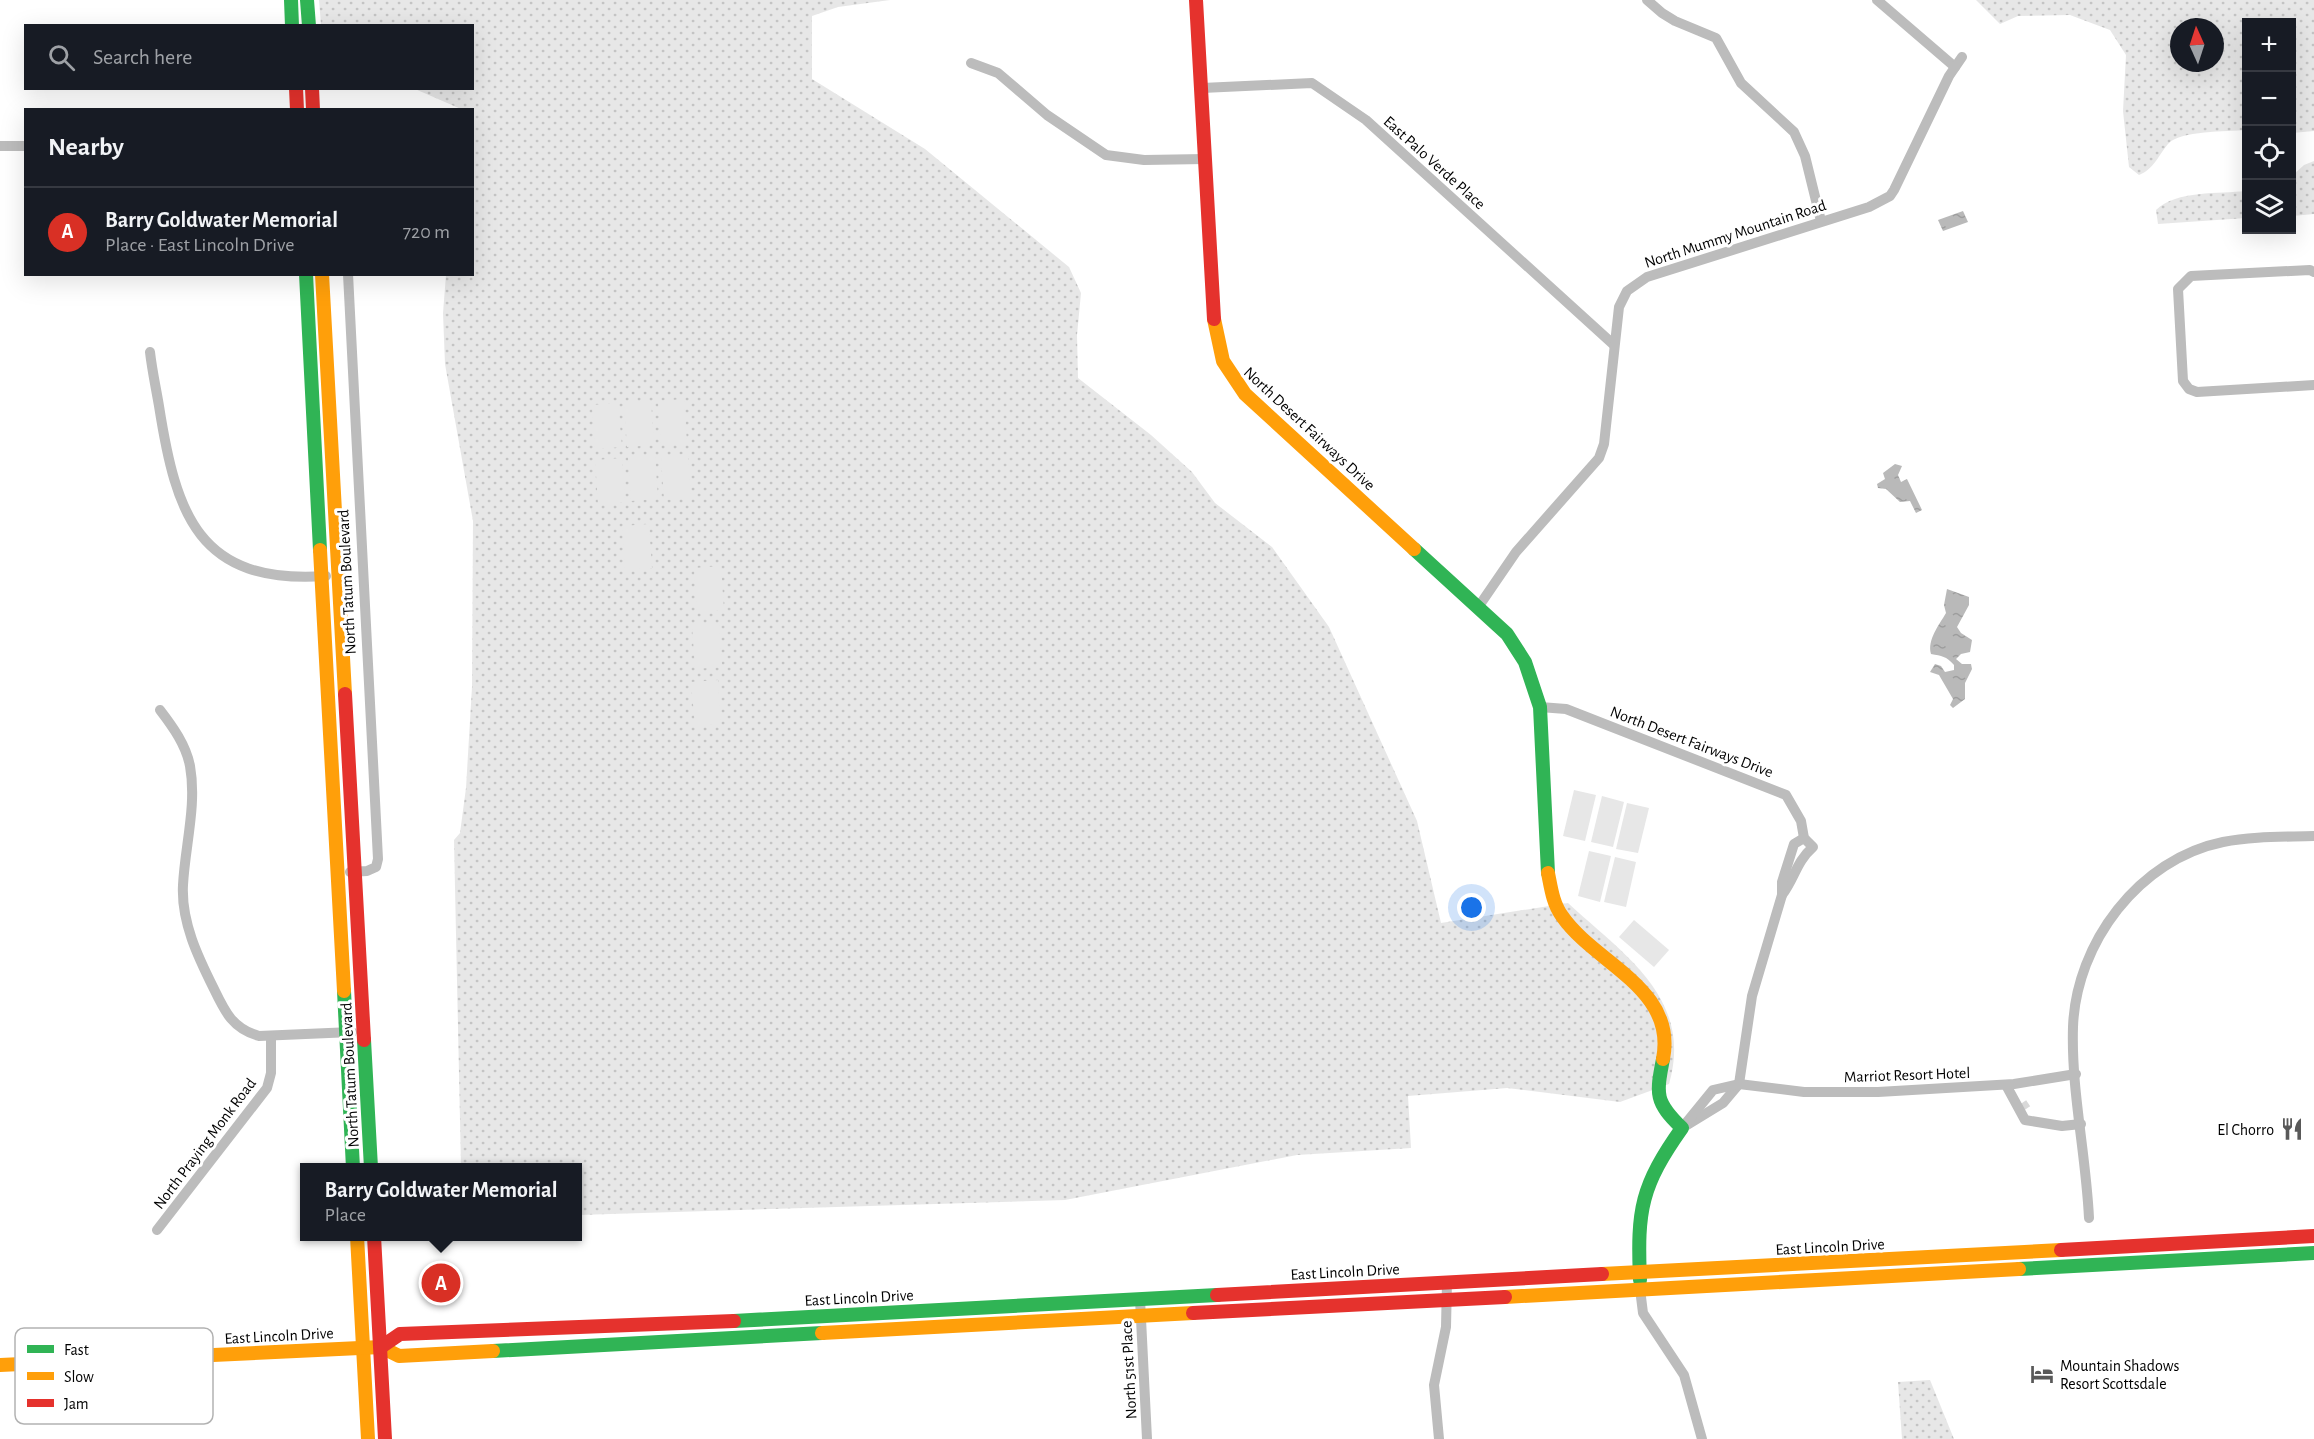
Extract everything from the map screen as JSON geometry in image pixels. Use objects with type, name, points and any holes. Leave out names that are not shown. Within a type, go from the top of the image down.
[{"type":"main road","points":[[291,0],[292,24]]},
{"type":"main road","points":[[307,0],[309,24]]},
{"type":"main road","name":"North Desert Fairways Drive","points":[[1196,0],[1215,338],[1227,371],[1245,394],[1479,606],[1516,646],[1535,686],[1540,707],[1546,869],[1552,897],[1570,926],[1628,974],[1655,1007],[1664,1027],[1666,1052],[1658,1098],[1664,1110],[1682,1128]]},
{"type":"main road","points":[[296,90],[297,108]]},
{"type":"main road","points":[[312,90],[313,108]]},
{"type":"main road","name":"North Tatum Boulevard","points":[[306,276],[353,1163]]},
{"type":"main road","name":"North Tatum Boulevard","points":[[322,276],[371,1163]]},
{"type":"main road","points":[[1640,1289],[1638,1209],[1646,1182],[1682,1128]]},
{"type":"main road","name":"East Lincoln Drive","points":[[213,1355],[381,1347],[400,1335],[1140,1299],[2314,1236]]},
{"type":"main road","points":[[357,1241],[368,1439]]},
{"type":"main road","points":[[375,1241],[385,1439]]},
{"type":"main road","points":[[2036,1268],[2049,1260],[2103,1256],[2115,1248]]},
{"type":"main road","name":"East Lincoln Drive","points":[[381,1347],[399,1356],[2314,1253]]},
{"type":"main road","points":[[1841,1261],[1842,1278]]},
{"type":"main road","name":"East Lincoln Drive","points":[[0,1365],[15,1364]]},
{"type":"street","points":[[1647,0],[1662,14],[1716,38],[1741,83],[1794,132],[1805,156],[1821,221]]},
{"type":"street","points":[[1877,0],[1955,67]]},
{"type":"street","name":"North Mummy Mountain Road","points":[[1479,606],[1516,552],[1599,458],[1604,444],[1614,345],[1622,300],[1626,291],[1638,280],[1869,207],[1890,196],[1962,57]]},
{"type":"street","points":[[971,63],[998,73],[1047,115],[1106,154],[1144,160],[1205,159]]},
{"type":"street","name":"East Palo Verde Place","points":[[1202,88],[1312,83],[1366,120],[1614,345]]},
{"type":"street","points":[[0,146],[24,146]]},
{"type":"street","points":[[2314,272],[2310,270],[2191,276],[2178,289],[2183,381],[2189,389],[2197,392],[2314,385]]},
{"type":"street","name":"North Tatum Boulevard","points":[[338,873],[367,871],[375,867],[378,859],[348,276]]},
{"type":"street","points":[[150,352],[168,463],[187,517],[199,533],[223,556],[251,568],[295,576],[339,575]]},
{"type":"street","name":"North Desert Fairways Drive","points":[[1540,707],[1566,709],[1786,795],[1801,821],[1804,838],[1813,847],[1800,859],[1782,895]]},
{"type":"street","points":[[160,710],[186,750],[193,791],[183,887],[188,930],[228,1018],[247,1033],[271,1036],[363,1031]]},
{"type":"street","points":[[2089,1218],[2073,1029],[2077,994],[2097,940],[2132,892],[2156,871],[2200,849],[2245,839],[2314,836]]},
{"type":"street","name":"North Desert Fairways Drive","points":[[1739,1084],[1752,996],[1782,895],[1782,882],[1794,844],[1804,838]]},
{"type":"street","name":"North Praying Monk Road","points":[[157,1230],[267,1088],[271,1073],[271,1036]]},
{"type":"street","name":"Marriot Resort Hotel","points":[[1739,1084],[1804,1092],[1878,1092],[2010,1085],[2076,1074]]},
{"type":"street","points":[[1682,1128],[1723,1103],[1739,1084]]},
{"type":"street","points":[[1682,1128],[1713,1090],[1739,1084]]},
{"type":"street","points":[[2010,1085],[2025,1120],[2045,1125],[2081,1124]]},
{"type":"street","points":[[2010,1085],[2024,1106],[2045,1125]]},
{"type":"street","points":[[1438,1439],[1434,1385],[1446,1327],[1447,1282]]},
{"type":"street","points":[[1640,1289],[1643,1313],[1684,1375],[1702,1439]]},
{"type":"street","name":"North 51st Place","points":[[1140,1299],[1147,1439]]},
{"type":"shaded area","points":[[319,0],[890,0],[838,7],[812,16],[812,79],[925,149],[1069,267],[1081,293],[1077,335],[1078,378],[1151,435],[1192,472],[1215,503],[1272,547],[1329,627],[1417,821],[1441,923],[1568,903],[1631,960],[1663,1002],[1672,1027],[1674,1054],[1669,1084],[1620,1102],[1507,1088],[1408,1096],[1411,1148],[1297,1155],[1065,1200],[582,1215],[582,1163],[461,1163],[454,840],[460,833],[466,788],[472,687],[473,521],[445,364],[443,313],[446,276],[474,276],[474,108],[459,108],[417,90],[474,90],[474,24],[321,24]]},
{"type":"shaded area","points":[[1976,0],[2314,0],[2314,131],[2296,133],[2296,18],[2242,18],[2242,130],[2193,134],[2174,139],[2152,166],[2139,175],[2129,167],[2123,111],[2126,55],[2110,30],[2070,15],[2018,16],[2000,24]]},
{"type":"shaded area","points":[[2314,161],[2314,214],[2296,216],[2296,172],[2304,165]]},
{"type":"shaded area","points":[[2242,191],[2242,218],[2158,224],[2156,210],[2175,199],[2199,194]]},
{"type":"shaded area","points":[[684,399],[687,443],[661,445],[658,401]]},
{"type":"shaded area","points":[[651,401],[654,445],[627,447],[624,403]]},
{"type":"shaded area","points":[[618,403],[622,447],[595,449],[592,405]]},
{"type":"shaded area","points":[[688,454],[691,498],[664,500],[661,456]]},
{"type":"shaded area","points":[[655,455],[658,499],[631,501],[628,457]]},
{"type":"shaded area","points":[[622,458],[625,502],[598,504],[595,460]]},
{"type":"shaded area","points":[[649,524],[652,568],[625,570],[622,526]]},
{"type":"shaded area","points":[[721,566],[724,610],[697,612],[694,568]]},
{"type":"shaded area","points":[[719,623],[722,667],[695,669],[692,625]]},
{"type":"shaded area","points":[[718,680],[721,724],[695,726],[691,682]]},
{"type":"shaded area","points":[[1574,790],[1596,795],[1585,841],[1563,836]]},
{"type":"shaded area","points":[[1602,796],[1624,802],[1613,847],[1591,842]]},
{"type":"shaded area","points":[[1627,803],[1649,808],[1638,853],[1616,849]]},
{"type":"shaded area","points":[[1589,851],[1611,856],[1600,902],[1578,896]]},
{"type":"shaded area","points":[[1615,857],[1636,862],[1626,907],[1604,902]]},
{"type":"shaded area","points":[[1634,920],[1669,950],[1654,967],[1619,937]]},
{"type":"shaded area","points":[[1930,1380],[1954,1439],[1902,1439],[1898,1382]]},
{"type":"water","points":[[1963,211],[1968,222],[1943,231],[1938,220]]},
{"type":"water","points":[[1895,464],[1902,466],[1898,475],[1901,482],[1907,479],[1922,510],[1916,513],[1910,501],[1900,502],[1886,489],[1878,488],[1877,484],[1885,479],[1883,473]]},
{"type":"water","points":[[1947,589],[1969,597],[1969,605],[1957,627],[1961,633],[1972,640],[1970,652],[1961,654],[1956,659],[1962,664],[1971,664],[1972,669],[1965,683],[1965,699],[1953,708],[1950,705],[1953,699],[1939,675],[1930,672],[1935,664],[1941,666],[1945,672],[1954,670],[1951,662],[1944,657],[1931,654],[1930,649],[1934,633],[1946,613],[1944,605]]},
{"type":"tunnel","points":[[2022,1103],[2026,1109]]},
{"type":"traffic: fast","points":[[291,0],[292,24]]},
{"type":"traffic: fast","points":[[307,0],[309,24]]},
{"type":"traffic: fast","points":[[306,276],[320,550]]},
{"type":"traffic: fast","points":[[1414,549],[1507,634],[1525,662],[1540,707],[1548,873]]},
{"type":"traffic: fast","points":[[344,991],[353,1163]]},
{"type":"traffic: fast","points":[[364,1040],[371,1163]]},
{"type":"traffic: fast","points":[[1640,1280],[1640,1234],[1644,1199],[1658,1166],[1682,1128],[1662,1104],[1660,1097],[1659,1081],[1663,1059]]},
{"type":"traffic: fast","points":[[2019,1269],[2314,1253]]},
{"type":"traffic: fast","points":[[734,1321],[1217,1295]]},
{"type":"traffic: fast","points":[[493,1351],[822,1333]]},
{"type":"traffic: slow","points":[[322,276],[345,694]]},
{"type":"traffic: slow","points":[[1214,319],[1223,361],[1245,394],[1414,549]]},
{"type":"traffic: slow","points":[[320,550],[344,991]]},
{"type":"traffic: slow","points":[[1548,873],[1554,901],[1562,916],[1576,933],[1646,995],[1658,1013],[1664,1034],[1663,1059]]},
{"type":"traffic: slow","points":[[357,1241],[368,1439]]},
{"type":"traffic: slow","points":[[1602,1274],[2061,1250]]},
{"type":"traffic: slow","points":[[1505,1297],[2019,1269]]},
{"type":"traffic: slow","points":[[822,1333],[1193,1313]]},
{"type":"traffic: slow","points":[[213,1355],[381,1347],[399,1356],[493,1351]]},
{"type":"traffic: slow","points":[[0,1365],[15,1364]]},
{"type":"traffic: jam","points":[[1196,0],[1214,319]]},
{"type":"traffic: jam","points":[[296,90],[297,108]]},
{"type":"traffic: jam","points":[[312,90],[313,108]]},
{"type":"traffic: jam","points":[[345,694],[364,1040]]},
{"type":"traffic: jam","points":[[2061,1250],[2314,1236]]},
{"type":"traffic: jam","points":[[374,1241],[385,1439]]},
{"type":"traffic: jam","points":[[1217,1295],[1602,1274]]},
{"type":"traffic: jam","points":[[1193,1313],[1505,1297]]},
{"type":"traffic: jam","points":[[381,1347],[400,1334],[734,1321]]},
{"type":"place","name":"El Chorro","points":[[2292,1129]]},
{"type":"place","name":"Barry Goldwater Memorial","points":[[441,1283]]},
{"type":"place","name":"Mountain Shadows Resort Scottsdale","points":[[2042,1374]]}]
